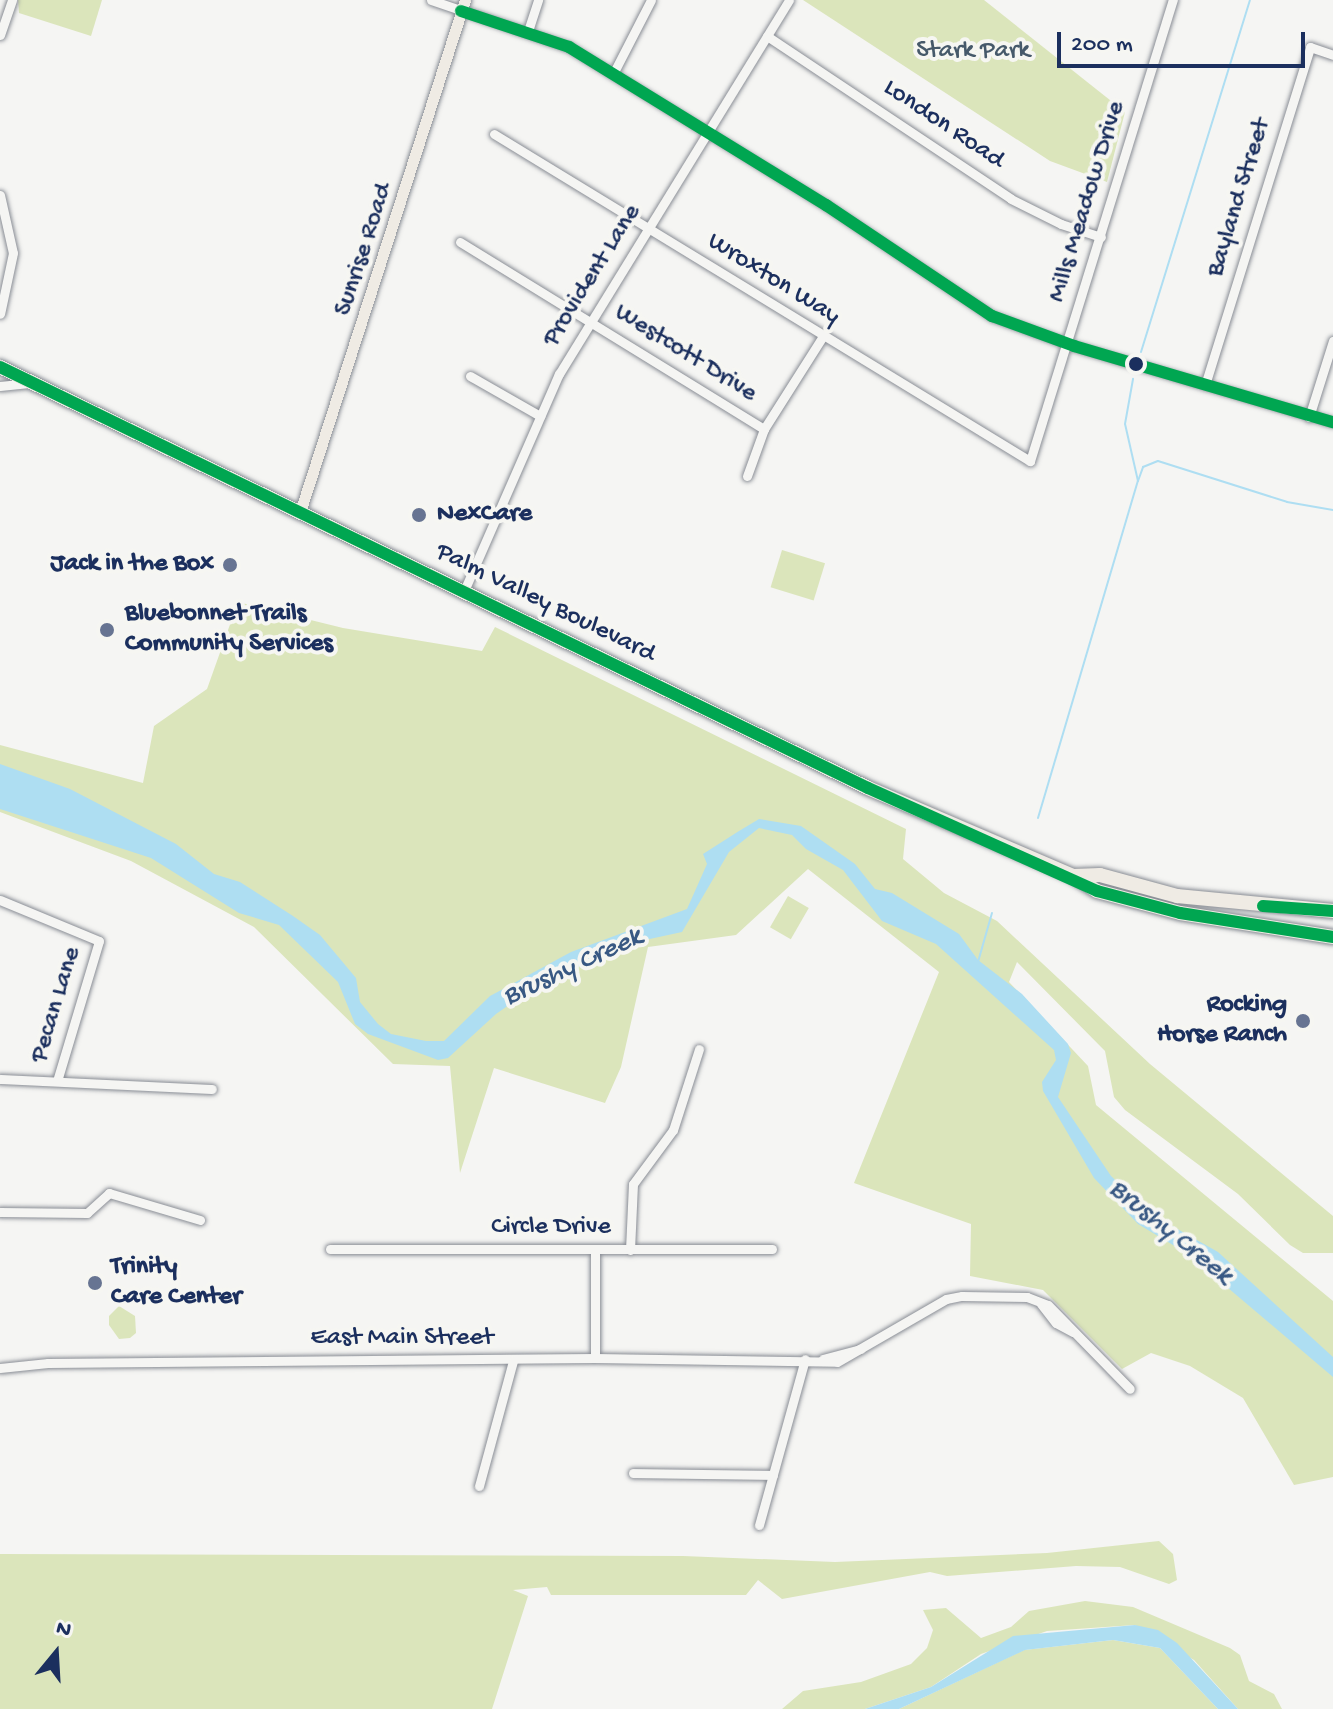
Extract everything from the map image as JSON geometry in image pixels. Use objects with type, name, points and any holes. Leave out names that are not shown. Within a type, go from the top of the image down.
[{"type":"highway","name":"Palm Valley Boulevard","points":[[0,367],[959,831],[1073,876],[1097,891],[1131,902],[1333,937]]},
{"type":"highway","name":"Palm Valley Boulevard","points":[[1073,876],[1100,875],[1177,896],[1333,911]]},
{"type":"highway","points":[[1296,932],[1304,921],[1333,918]]},
{"type":"main road","name":"Sunrise Road","points":[[300,512],[463,5]]},
{"type":"street","points":[[0,35],[12,0]]},
{"type":"street","points":[[431,0],[463,5],[569,47],[708,132],[967,302],[1067,344],[1333,422]]},
{"type":"street","points":[[528,31],[538,0]]},
{"type":"street","points":[[613,74],[651,0]]},
{"type":"street","name":"Provident Lane","points":[[464,591],[540,416],[591,322],[789,0]]},
{"type":"street","name":"Mills Meadow Drive","points":[[1030,461],[1173,0]]},
{"type":"street","name":"London Road","points":[[767,36],[1011,199],[1061,224],[1101,237]]},
{"type":"street","name":"Bayland Street","points":[[1205,385],[1310,47],[1333,55]]},
{"type":"street","name":"Wroxton Way","points":[[494,134],[1030,461]]},
{"type":"street","points":[[0,195],[13,253],[0,314]]},
{"type":"street","name":"Westcott Drive","points":[[460,242],[764,429]]},
{"type":"street","points":[[747,476],[764,429],[823,336]]},
{"type":"street","points":[[1309,417],[1333,341]]},
{"type":"street","points":[[470,376],[540,416]]},
{"type":"street","points":[[0,386],[35,383]]},
{"type":"street","name":"Pecan Lane","points":[[0,900],[99,941],[57,1081]]},
{"type":"street","points":[[630,1250],[633,1184],[673,1130],[699,1049]]},
{"type":"street","points":[[0,1079],[212,1089]]},
{"type":"street","points":[[0,1212],[87,1213],[109,1193],[200,1220]]},
{"type":"street","name":"Circle Drive","points":[[330,1249],[772,1249]]},
{"type":"street","points":[[595,1250],[595,1358]]},
{"type":"street","name":"East Main Street","points":[[0,1368],[48,1363],[595,1358],[823,1359],[837,1362],[953,1297],[1027,1297],[1041,1304],[1056,1323],[1073,1332],[1130,1389]]},
{"type":"street","points":[[759,1525],[805,1359]]},
{"type":"street","points":[[479,1486],[513,1361]]},
{"type":"street","points":[[633,1473],[773,1475]]},
{"type":"green space","points":[[18,0],[102,0],[91,36],[19,13]]},
{"type":"green space","name":"Stark Park","points":[[803,0],[984,0],[1125,112],[1107,182],[1050,161]]},
{"type":"green space","points":[[782,550],[825,563],[814,600],[771,587]]},
{"type":"green space","points":[[238,602],[343,628],[482,651],[495,627],[906,829],[903,859],[944,893],[997,921],[1150,1064],[1333,1216],[1333,1253],[1303,1253],[1290,1245],[1238,1194],[1125,1110],[1114,1097],[1105,1051],[1017,962],[1009,982],[1088,1066],[1096,1105],[1333,1301],[1333,1477],[1294,1485],[1243,1398],[1190,1366],[1151,1353],[1122,1369],[1043,1290],[970,1276],[971,1224],[854,1183],[939,972],[808,869],[736,935],[648,947],[621,1067],[605,1103],[494,1068],[460,1173],[450,1066],[393,1064],[254,927],[131,861],[0,812],[0,745],[143,783],[154,726],[207,689]]},
{"type":"green space","points":[[788,896],[809,908],[791,939],[770,927]]},
{"type":"green space","points":[[119,1306],[135,1316],[136,1333],[130,1338],[119,1339],[109,1325],[109,1316]]},
{"type":"green space","points":[[1159,1541],[1173,1554],[1177,1580],[1169,1584],[1120,1567],[1076,1566],[947,1576],[930,1572],[782,1599],[758,1580],[746,1595],[551,1595],[547,1587],[513,1590],[528,1596],[492,1709],[0,1709],[0,1554],[683,1556],[835,1562],[1047,1553]]},
{"type":"green space","points":[[1085,1601],[1133,1607],[1230,1648],[1240,1655],[1249,1681],[1274,1694],[1282,1709],[1238,1709],[1194,1660],[1135,1625],[1047,1631],[981,1654],[931,1687],[865,1709],[782,1709],[803,1691],[861,1682],[911,1664],[927,1648],[933,1630],[923,1610],[946,1608],[981,1638],[1011,1627],[1029,1611]]},
{"type":"green space","points":[[1113,1640],[1160,1648],[1218,1709],[899,1709],[1024,1650]]},
{"type":"water","name":"Brushy Creek","points":[[0,764],[70,789],[176,844],[214,874],[240,882],[293,916],[320,935],[356,978],[360,1002],[378,1024],[391,1034],[426,1041],[444,1041],[490,996],[571,952],[687,909],[707,864],[703,854],[759,819],[801,826],[855,864],[875,889],[892,893],[959,934],[978,960],[1022,994],[1068,1044],[1071,1053],[1058,1097],[1111,1176],[1151,1214],[1218,1252],[1333,1357],[1333,1377],[1188,1254],[1138,1224],[1094,1178],[1043,1091],[1042,1082],[1056,1060],[1054,1050],[936,944],[882,921],[843,870],[806,849],[792,835],[759,828],[729,852],[682,932],[645,940],[543,981],[496,1014],[448,1058],[438,1060],[368,1034],[355,1024],[338,982],[279,925],[239,913],[151,858],[0,809]]},
{"type":"water","points":[[1135,1625],[1158,1630],[1177,1643],[1238,1709],[1218,1709],[1160,1648],[1113,1640],[1025,1650],[899,1709],[865,1709],[931,1687],[1013,1636]]},
{"type":"waterway","points":[[1141,352],[1250,0]]},
{"type":"waterway","points":[[1038,818],[1138,481],[1125,424],[1133,379]]},
{"type":"waterway","points":[[1138,481],[1143,467],[1158,461],[1287,502],[1333,510]]},
{"type":"waterway","points":[[978,962],[992,913]]},
{"type":"transit line","points":[[461,11],[569,47],[826,205],[992,316],[1074,346],[1333,422]]},
{"type":"transit line","points":[[0,367],[868,788],[1097,891],[1180,913],[1333,937]]},
{"type":"transit line","points":[[1263,906],[1333,911]]},
{"type":"place","name":"NexCare","points":[[419,515]]},
{"type":"place","name":"Jack in the Box","points":[[230,565]]},
{"type":"place","name":"Bluebonnet Trails Community Services","points":[[107,630]]},
{"type":"place","name":"Rocking Horse Ranch","points":[[1303,1021]]},
{"type":"place","name":"Trinity Care Center","points":[[95,1283]]}]
